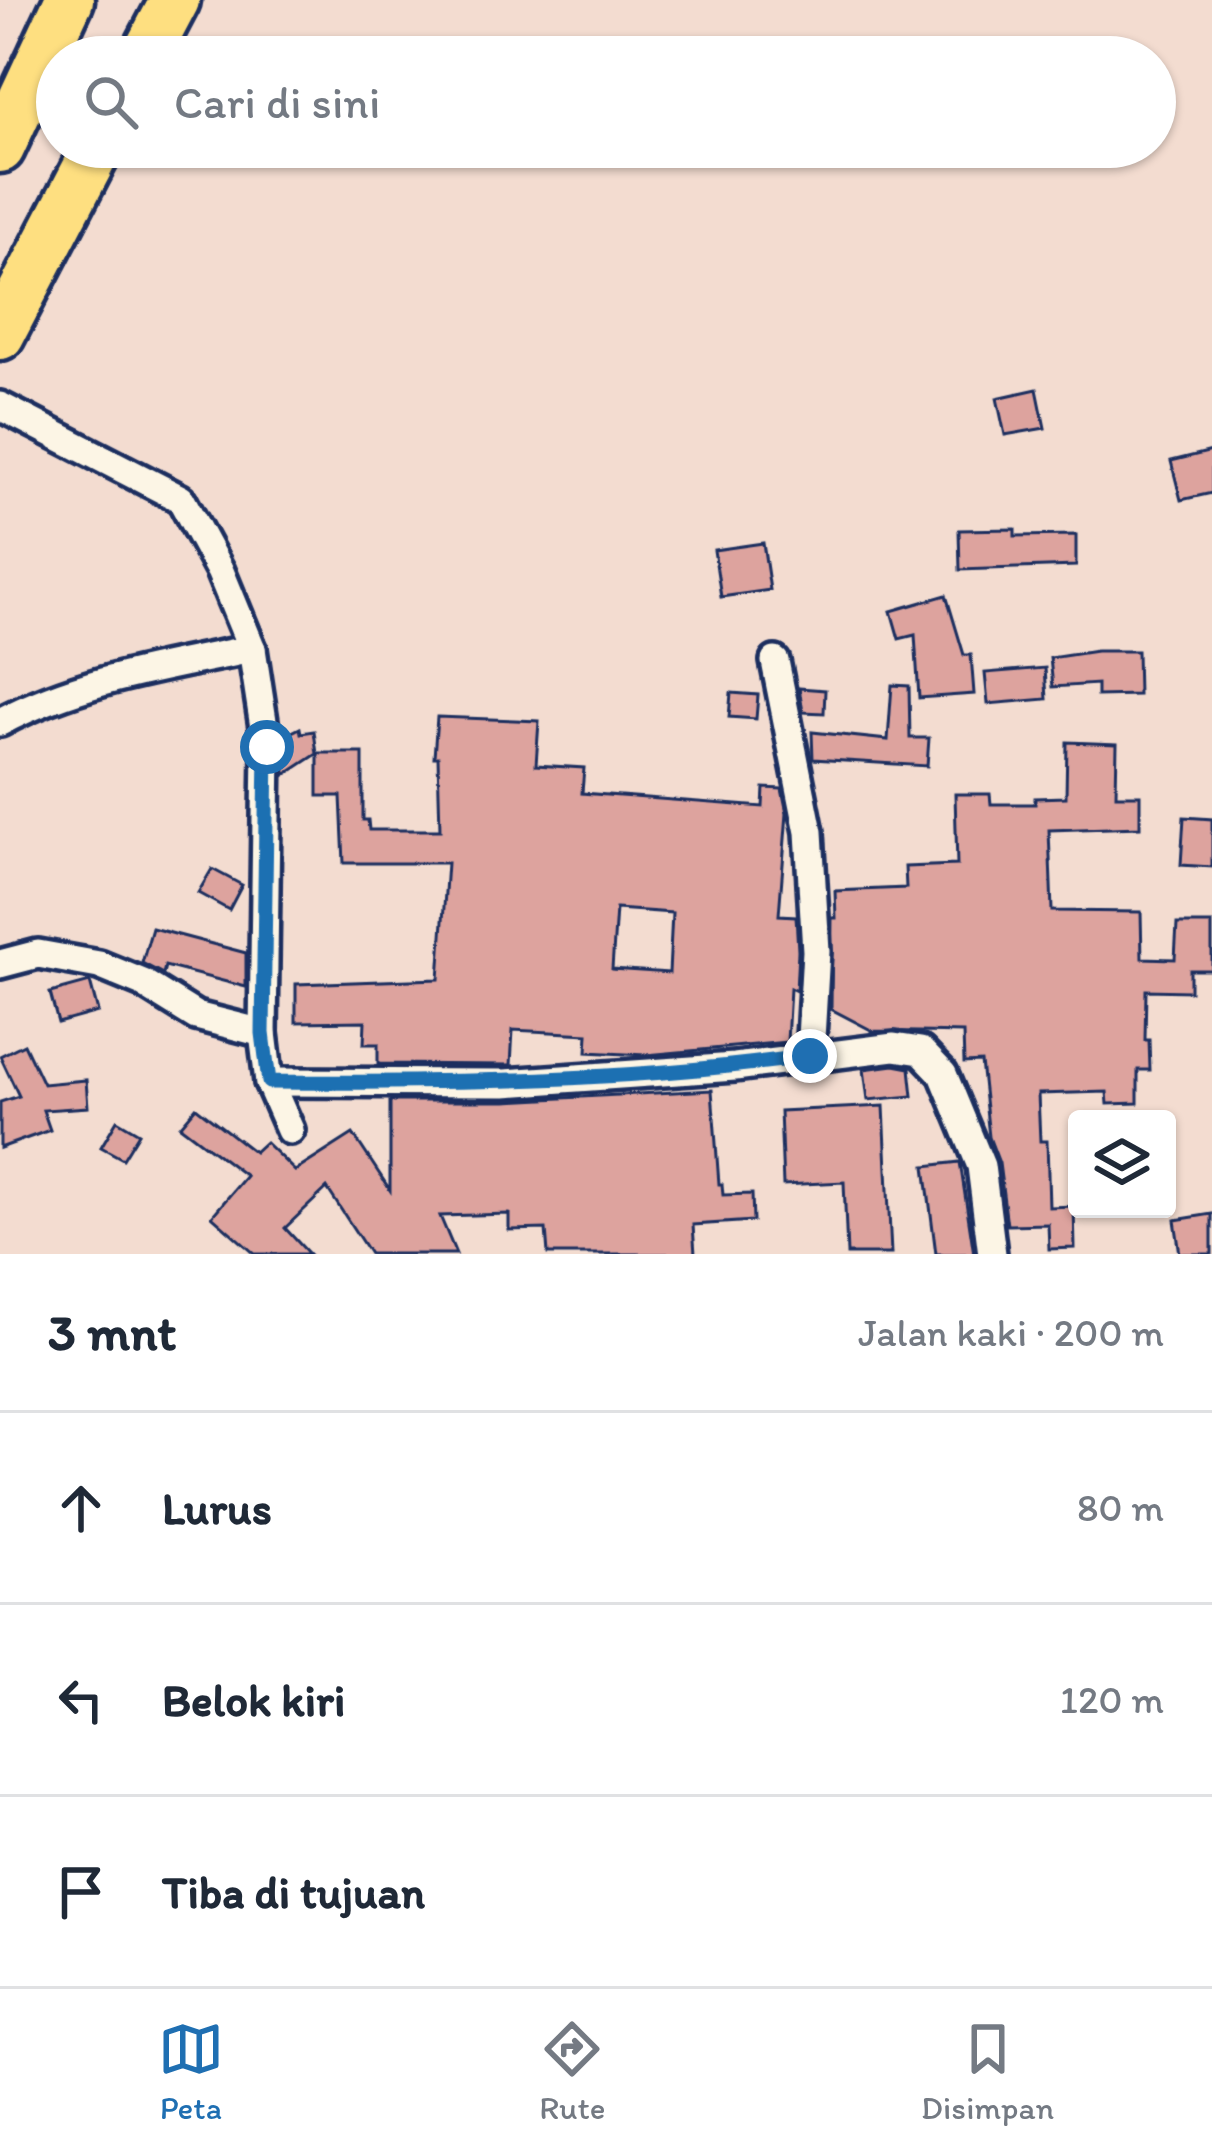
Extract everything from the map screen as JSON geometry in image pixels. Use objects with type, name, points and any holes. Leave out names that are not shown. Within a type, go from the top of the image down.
[{"type":"highway","points":[[52,36],[69,0]]},
{"type":"highway","points":[[156,36],[175,0]]},
{"type":"highway","points":[[0,148],[36,71]]},
{"type":"highway","points":[[0,334],[87,168]]},
{"type":"street","points":[[0,406],[181,499],[220,571],[252,650],[267,747],[263,1033],[269,1082],[290,1130]]},
{"type":"street","points":[[0,722],[46,697],[116,676],[252,650]]},
{"type":"street","points":[[775,661],[809,832],[816,951],[810,1056]]},
{"type":"street","points":[[0,964],[38,954],[99,964],[143,983],[196,1016],[263,1033]]},
{"type":"street","points":[[269,1082],[506,1083],[735,1067],[894,1047],[921,1052],[934,1061],[982,1166],[992,1254]]},
{"type":"building","points":[[1037,389],[1045,428],[1005,435],[997,398]]},
{"type":"building","points":[[1212,451],[1212,493],[1181,500],[1171,461]]},
{"type":"building","points":[[1015,529],[1015,536],[1076,535],[1076,566],[960,570],[959,530]]},
{"type":"building","points":[[763,543],[770,590],[721,597],[714,550]]},
{"type":"building","points":[[946,595],[964,655],[971,655],[974,694],[919,698],[915,635],[899,639],[891,611]]},
{"type":"building","points":[[1137,651],[1138,695],[1097,696],[1097,684],[1053,687],[1050,658]]},
{"type":"building","points":[[1045,668],[1047,699],[988,704],[985,673]]},
{"type":"building","points":[[892,685],[909,686],[910,738],[929,738],[927,766],[813,759],[812,732],[888,740]]},
{"type":"building","points":[[799,688],[825,690],[824,713],[803,712]]},
{"type":"building","points":[[731,693],[758,695],[756,719],[729,717]]},
{"type":"building","points":[[437,717],[539,721],[536,765],[584,768],[582,793],[763,807],[764,788],[782,789],[787,813],[779,915],[796,916],[798,951],[787,1042],[646,1055],[587,1052],[588,1034],[513,1030],[511,1065],[378,1064],[378,1044],[364,1044],[365,1021],[296,1022],[296,984],[439,979],[447,863],[344,863],[341,796],[318,796],[318,753],[363,753],[363,820],[368,820],[369,830],[440,830],[438,757],[434,757]],"holes":[[[616,909],[672,913],[669,973],[612,969]]]},
{"type":"building","points":[[300,728],[301,733],[314,731],[317,754],[285,775],[284,736]]},
{"type":"building","points":[[1067,742],[1117,744],[1116,795],[1140,795],[1140,827],[1049,830],[1052,911],[1141,912],[1142,958],[1175,959],[1177,924],[1212,924],[1212,970],[1190,970],[1190,991],[1146,990],[1150,1070],[1138,1070],[1138,1103],[1108,1104],[1107,1092],[1038,1094],[1040,1141],[1047,1141],[1049,1207],[1068,1206],[1068,1218],[1074,1218],[1075,1248],[1049,1249],[1048,1224],[1007,1225],[999,1163],[989,1137],[981,1062],[964,1063],[963,1033],[873,1031],[831,1009],[832,918],[836,918],[835,891],[906,888],[905,867],[957,865],[955,794],[990,794],[991,804],[1035,804],[1035,798],[1066,797]]},
{"type":"building","points":[[1184,817],[1212,819],[1212,867],[1181,865]]},
{"type":"building","points":[[212,869],[242,885],[229,910],[198,893]]},
{"type":"building","points":[[152,928],[246,953],[246,987],[165,966],[163,974],[142,963]]},
{"type":"building","points":[[90,982],[98,1012],[58,1023],[50,993]]},
{"type":"building","points":[[24,1044],[43,1084],[86,1080],[88,1107],[43,1110],[50,1130],[0,1148],[0,1102],[19,1096],[0,1056]]},
{"type":"building","points":[[910,1068],[913,1096],[868,1100],[864,1069]]},
{"type":"building","points":[[712,1090],[719,1184],[723,1195],[752,1194],[753,1221],[693,1225],[695,1254],[548,1254],[546,1229],[509,1230],[509,1214],[440,1216],[456,1254],[370,1254],[327,1188],[285,1228],[309,1254],[255,1254],[212,1216],[246,1176],[180,1126],[196,1107],[254,1152],[265,1142],[295,1171],[353,1134],[390,1190],[390,1101],[506,1101]]},
{"type":"building","points":[[884,1106],[891,1254],[847,1254],[844,1182],[783,1185],[780,1111]]},
{"type":"building","points":[[117,1120],[139,1133],[123,1159],[101,1147]]},
{"type":"building","points":[[960,1162],[974,1254],[936,1254],[925,1166]]},
{"type":"building","points":[[1212,1214],[1212,1254],[1180,1254],[1175,1220]]},
{"type":"route","points":[[267,747],[263,1033],[269,1082],[506,1083],[735,1067],[810,1056]]}]
